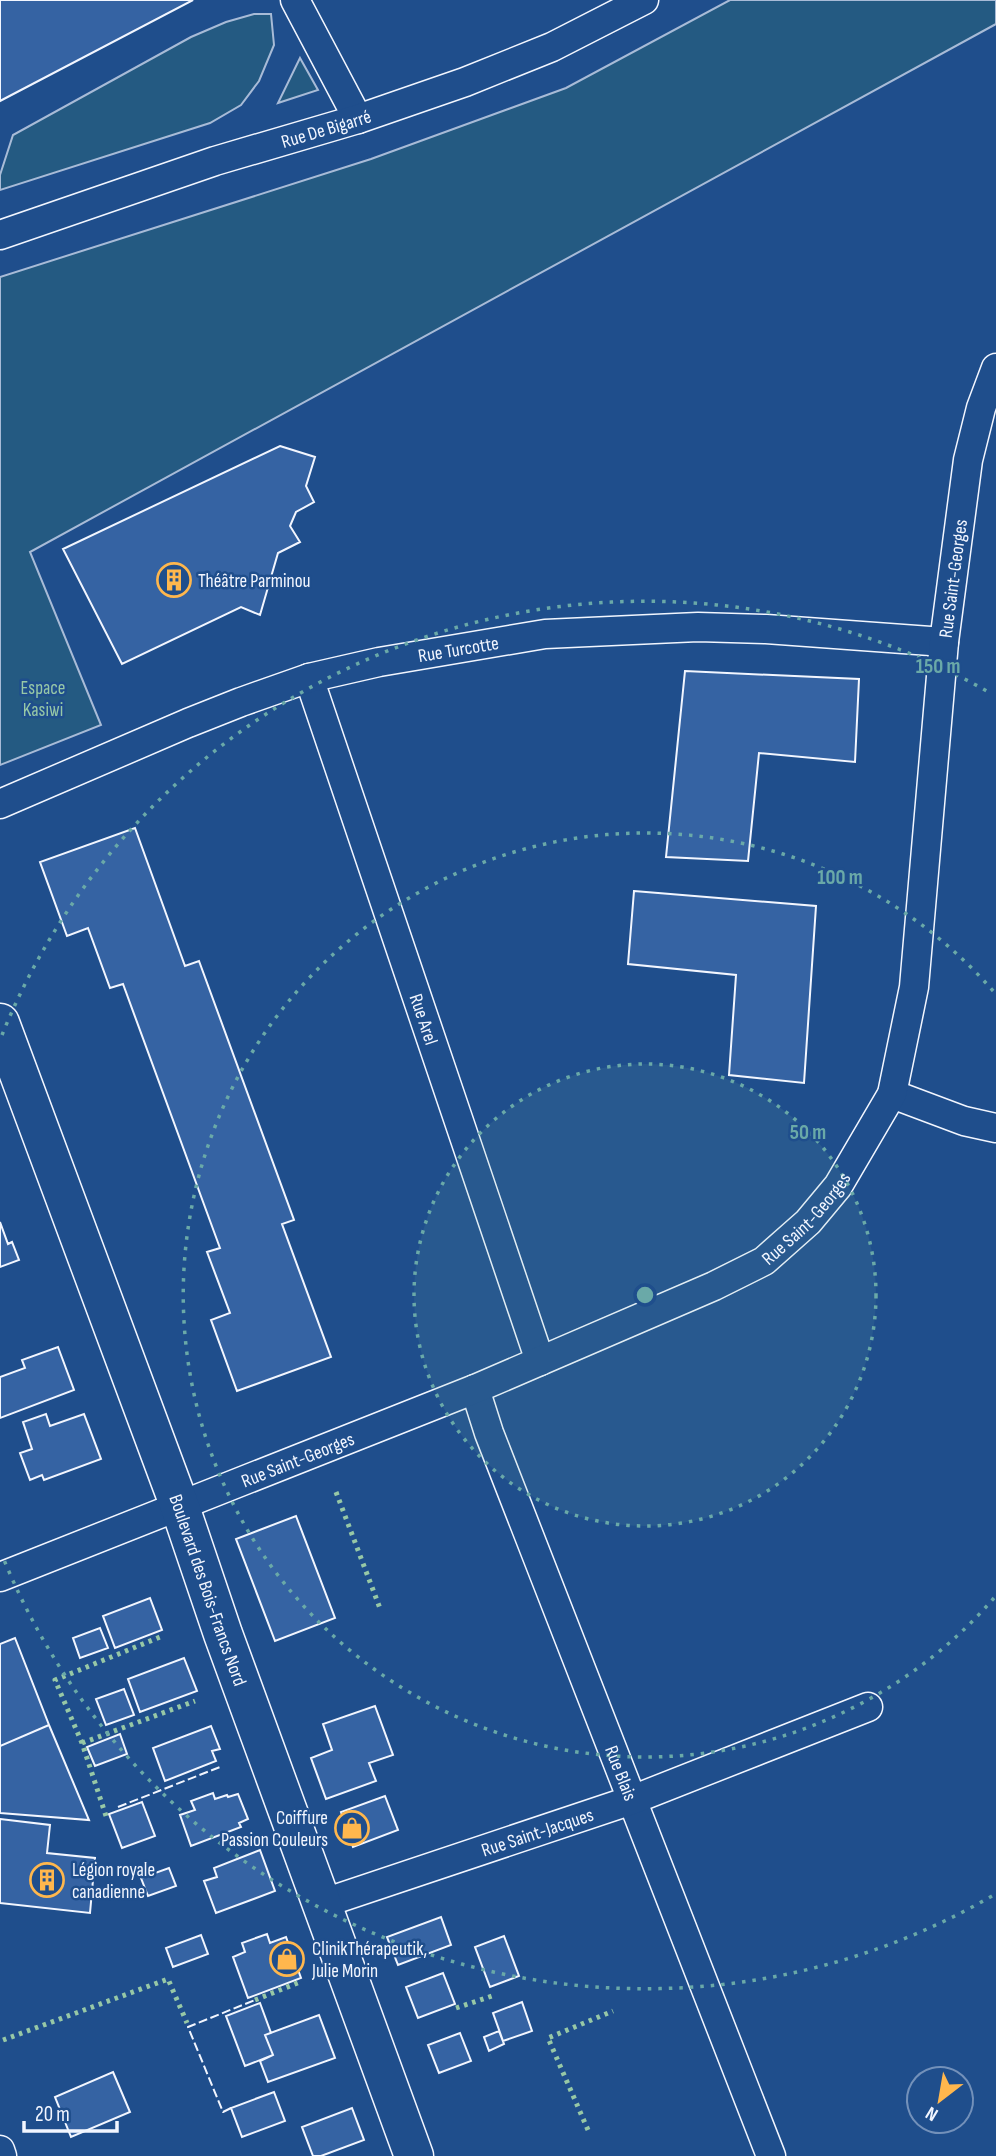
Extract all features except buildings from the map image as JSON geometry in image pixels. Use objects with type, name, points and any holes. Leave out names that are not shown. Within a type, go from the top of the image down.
[{"type":"street","points":[[295,0],[358,119]]},
{"type":"street","name":"Rue De Bigarré","points":[[0,235],[215,161],[358,119],[464,82],[552,47],[644,0]]},
{"type":"street","name":"Rue Saint-Georges","points":[[0,1577],[475,1389],[714,1286],[764,1261],[808,1222],[838,1186],[892,1094],[914,987],[944,642],[968,460],[981,408],[996,368]]},
{"type":"street","name":"Rue Turcotte","points":[[0,804],[188,723],[309,678],[379,662],[545,634],[698,627],[766,629],[944,642]]},
{"type":"street","name":"Rue Arel","points":[[309,678],[540,1361]]},
{"type":"street","name":"Boulevard des Bois-Francs Nord","points":[[0,1023],[180,1507],[227,1647],[387,2078],[413,2156]]},
{"type":"street","points":[[892,1094],[964,1121],[996,1128]]},
{"type":"street","name":"Rue Blais","points":[[475,1389],[489,1433],[771,2156]]},
{"type":"street","name":"Rue Saint-Jacques","points":[[321,1904],[632,1800],[868,1707]]},
{"type":"street","points":[[0,2150],[2,2156]]},
{"type":"green space","name":"Espace Kasiwi","points":[[730,0],[996,0],[996,24],[30,552],[101,725],[0,765],[0,277],[371,159],[566,88]]},
{"type":"green space","points":[[254,14],[271,14],[274,45],[259,81],[241,105],[210,123],[0,190],[0,175],[13,135],[191,37]]},
{"type":"green space","points":[[300,58],[318,90],[278,103]]},
{"type":"hedge","points":[[336,1492],[381,1611]]},
{"type":"hedge","points":[[106,1816],[82,1743],[55,1680],[160,1637]]},
{"type":"hedge","points":[[82,1743],[195,1701]]},
{"type":"hedge","points":[[3,2040],[168,1979],[187,2023]]},
{"type":"hedge","points":[[255,2000],[300,1982]]},
{"type":"hedge","points":[[456,2008],[495,1995]]},
{"type":"hedge","points":[[588,2130],[548,2038],[613,2011]]},
{"type":"fence","points":[[118,1807],[220,1767]]},
{"type":"fence","points":[[231,2108],[223,2112],[188,2027],[255,2000]]},
{"type":"place","name":"Théâtre Parminou","points":[[174,580]]},
{"type":"place","name":"Coiffure Passion Couleurs","points":[[352,1828]]},
{"type":"place","name":"Légion royale canadienne","points":[[47,1880]]},
{"type":"place","name":"ClinikThérapeutik, Julie Morin","points":[[287,1959]]}]
